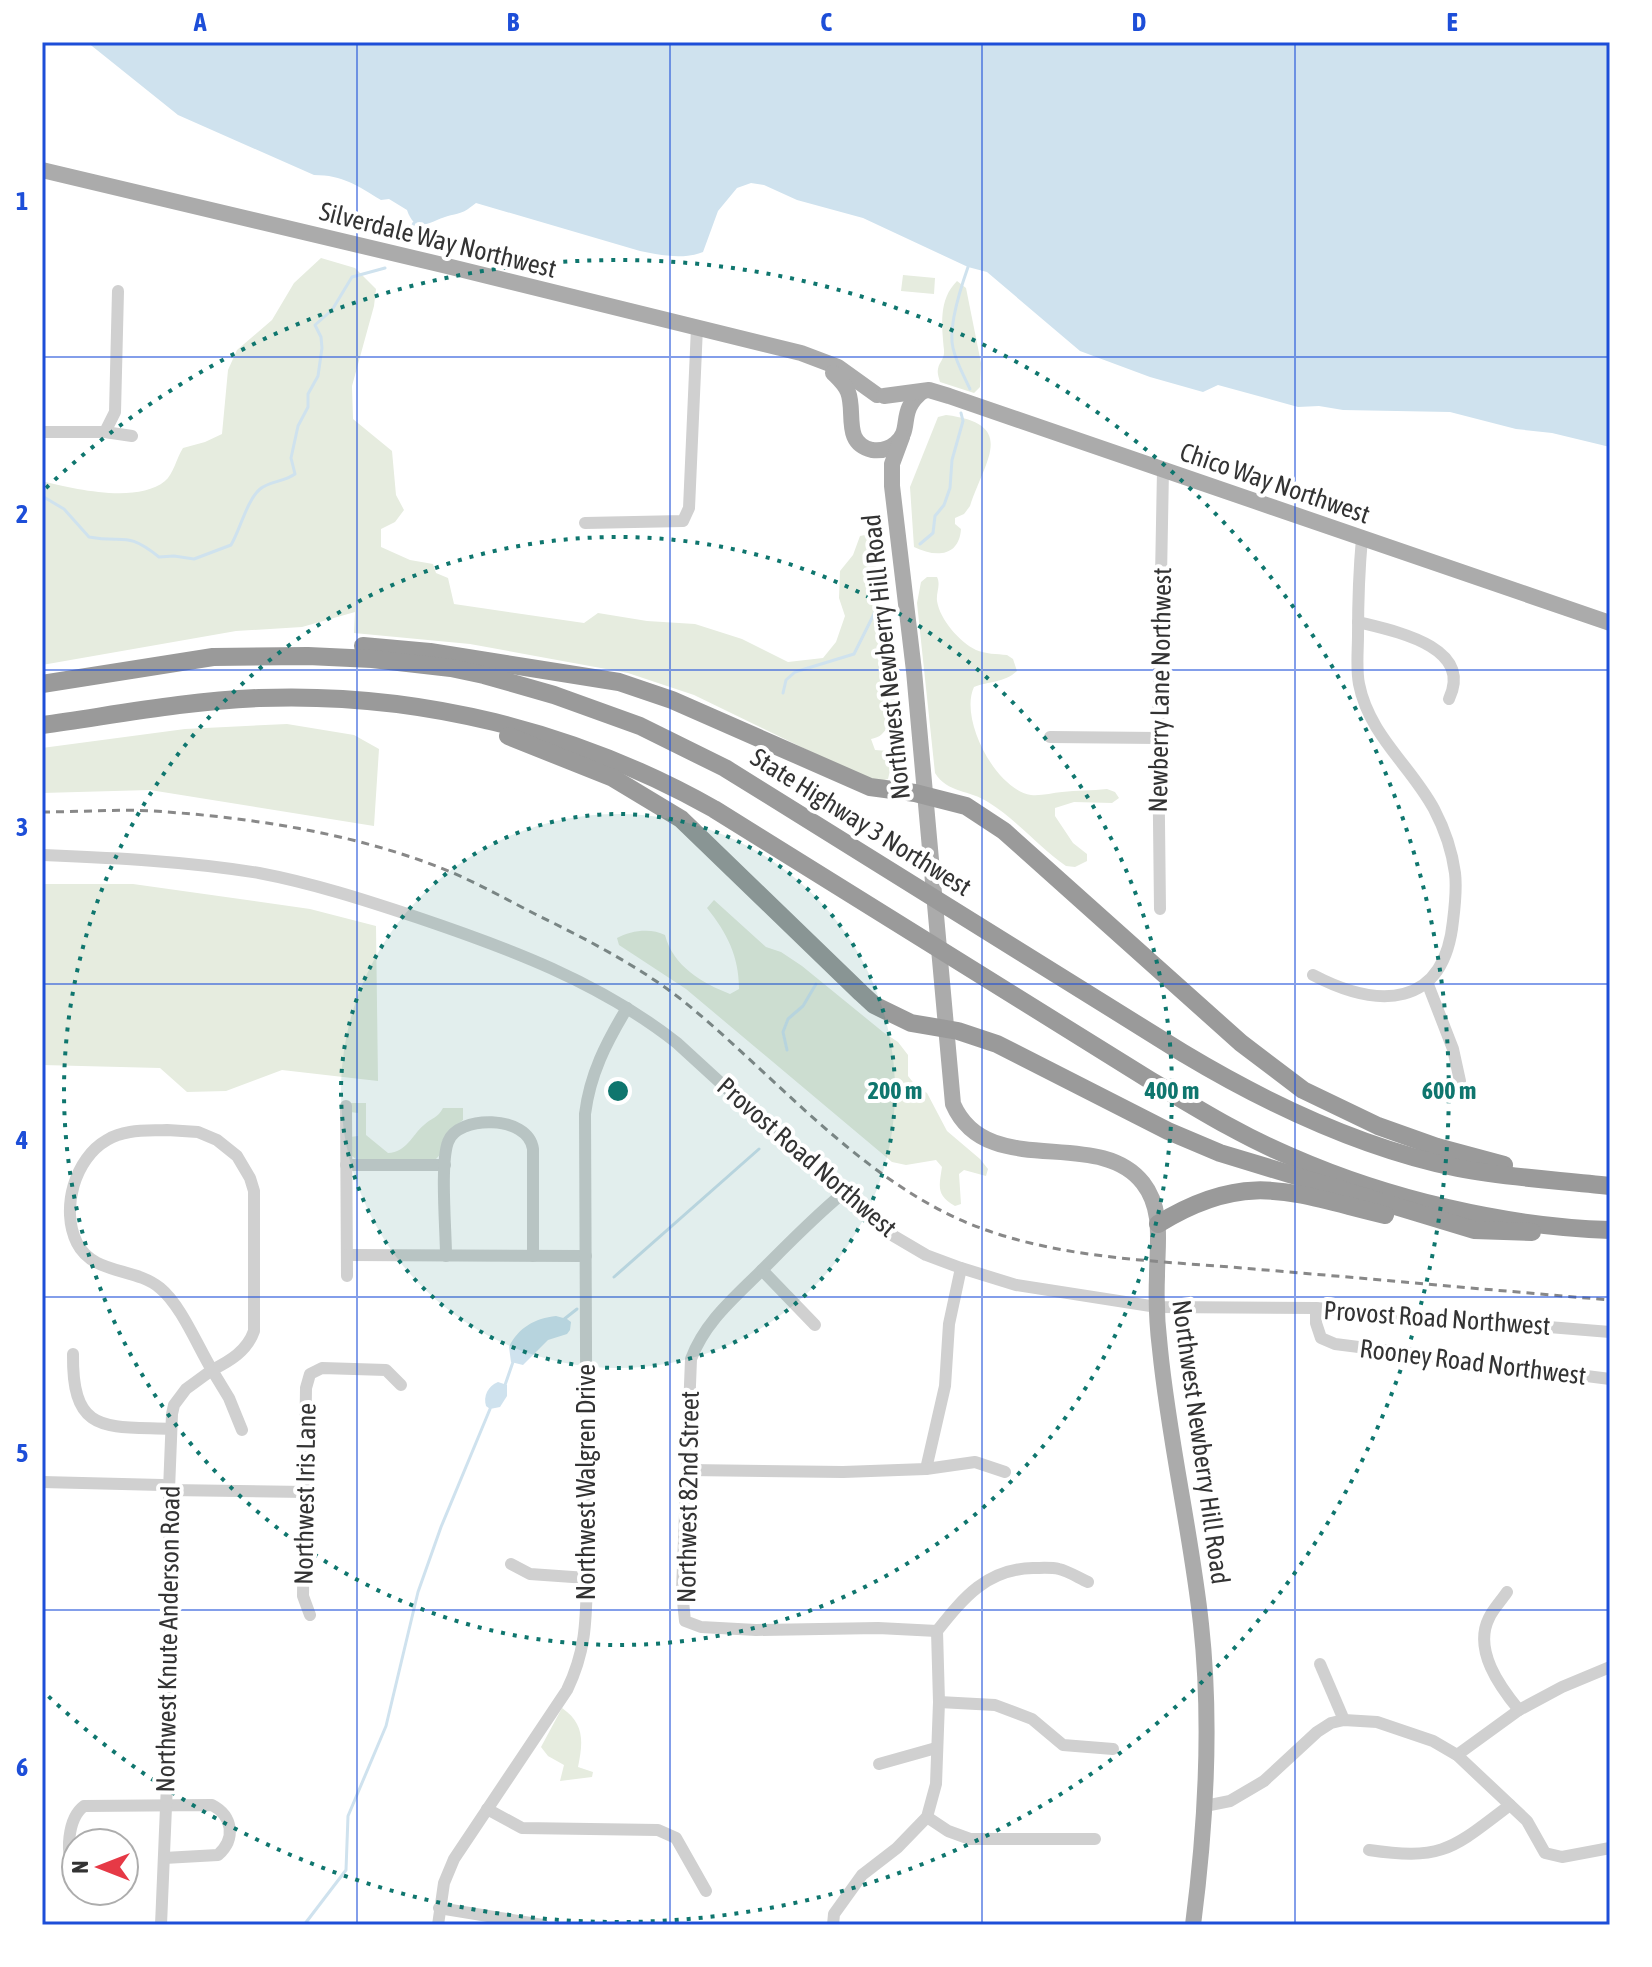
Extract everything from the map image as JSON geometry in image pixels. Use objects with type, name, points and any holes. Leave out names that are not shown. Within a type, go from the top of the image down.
[{"type":"highway","points":[[213,657],[292,645],[346,645],[430,652],[601,678],[672,700],[870,787],[924,795],[966,806],[986,817],[1261,1060],[1303,1090],[1378,1126],[1437,1147],[1573,1182]]},
{"type":"highway","name":"State Highway 3 Northwest","points":[[42,684],[213,657],[329,657],[418,663],[484,675],[554,695],[640,726],[714,762],[1237,1085],[1336,1130],[1398,1152],[1459,1168],[1610,1186]]},
{"type":"highway","points":[[42,725],[257,698],[350,699],[446,711],[552,738],[650,775],[723,814],[1209,1116],[1290,1157],[1404,1197],[1466,1212],[1570,1229]]},
{"type":"highway","points":[[446,711],[613,778],[681,819],[874,1005],[911,1023],[997,1044],[1168,1131],[1220,1153],[1474,1230]]},
{"type":"highway","points":[[1158,1224],[1207,1199],[1231,1191],[1257,1189],[1305,1196],[1431,1225],[1474,1230],[1610,1230]]},
{"type":"main road","name":"Silverdale Way Northwest","points":[[42,170],[697,327],[821,360],[838,367],[880,395]]},
{"type":"main road","points":[[821,360],[846,386],[851,401],[852,433],[864,446],[875,450],[886,449],[904,429],[909,404],[924,391]]},
{"type":"main road","name":"Chico Way Northwest","points":[[880,395],[924,391],[949,396],[1610,623]]},
{"type":"main road","points":[[851,416],[861,401],[880,395],[900,406],[904,429]]},
{"type":"main road","name":"Northwest Newberry Hill Road","points":[[904,429],[892,464],[892,486],[914,671],[953,1104],[968,1127],[981,1137],[1000,1144],[1123,1164],[1148,1189],[1158,1224],[1157,1307],[1163,1372],[1202,1639],[1207,1743],[1205,1806],[1193,1925]]},
{"type":"main road","name":"Northwest Newberry Hill Road","points":[[864,446],[875,454],[892,486]]},
{"type":"street","points":[[105,432],[115,412],[118,291]]},
{"type":"street","points":[[585,523],[683,521],[689,508],[697,327]]},
{"type":"street","points":[[42,432],[105,432],[132,436]]},
{"type":"street","name":"Newberry Lane Northwest","points":[[1160,909],[1158,738],[1163,470]]},
{"type":"street","points":[[1313,975],[1361,995],[1389,996],[1410,992],[1437,972],[1451,937],[1455,874],[1449,847],[1433,808],[1380,736],[1359,685],[1357,588],[1362,538]]},
{"type":"street","points":[[1358,622],[1397,631],[1428,644],[1454,672],[1456,684],[1449,699]]},
{"type":"street","points":[[1050,737],[1158,738]]},
{"type":"street","name":"Provost Road Northwest","points":[[42,855],[146,859],[260,874],[351,897],[483,940],[574,978],[655,1026],[892,1235],[926,1255],[1016,1285],[1157,1307],[1316,1308],[1610,1332]]},
{"type":"street","points":[[1427,982],[1453,1049],[1460,1081]]},
{"type":"street","name":"Northwest Walgren Drive","points":[[438,1925],[444,1883],[454,1859],[551,1715],[579,1665],[585,1631],[587,1578],[587,1099],[598,1058],[627,1008]]},
{"type":"street","points":[[346,1106],[347,1276]]},
{"type":"street","points":[[446,1256],[445,1165],[449,1139],[461,1126],[509,1124],[528,1135],[533,1149],[533,1256]]},
{"type":"street","name":"Northwest Knute Anderson Road","points":[[161,1925],[171,1689],[169,1490],[174,1405],[179,1397],[212,1370],[250,1343],[254,1331],[254,1191],[237,1156],[198,1132],[144,1131],[109,1138],[95,1149],[75,1180],[71,1201],[77,1244],[92,1260],[107,1268],[149,1279],[163,1289],[212,1370]]},
{"type":"street","points":[[346,1165],[445,1165]]},
{"type":"street","name":"Northwest 82nd Street","points":[[842,1194],[805,1225],[722,1309],[707,1326],[691,1359],[682,1591],[685,1621],[701,1627],[756,1630],[878,1628],[937,1631]]},
{"type":"street","points":[[347,1255],[586,1256]]},
{"type":"street","points":[[926,1469],[945,1386],[949,1324],[961,1268]]},
{"type":"street","points":[[762,1270],[815,1325]]},
{"type":"street","name":"Rooney Road Northwest","points":[[1316,1308],[1316,1323],[1321,1338],[1335,1344],[1610,1379]]},
{"type":"street","points":[[73,1354],[74,1387],[81,1407],[96,1422],[113,1426],[171,1429]]},
{"type":"street","name":"Northwest Iris Lane","points":[[310,1615],[303,1596],[306,1388],[310,1374],[322,1368],[386,1370],[401,1385]]},
{"type":"street","points":[[212,1370],[229,1398],[242,1430]]},
{"type":"street","points":[[688,1470],[843,1472],[926,1469],[975,1462],[1005,1472]]},
{"type":"street","points":[[42,1482],[162,1485],[169,1490],[306,1492]]},
{"type":"street","points":[[511,1564],[530,1574],[587,1578]]},
{"type":"street","points":[[833,1925],[834,1914],[862,1875],[897,1848],[927,1817],[936,1784],[939,1702],[937,1631],[987,1579],[1002,1572],[1059,1569],[1088,1582]]},
{"type":"street","points":[[1507,1592],[1488,1619],[1484,1633],[1493,1672],[1500,1687],[1519,1710]]},
{"type":"street","points":[[1320,1664],[1344,1720]]},
{"type":"street","points":[[1457,1755],[1519,1710],[1562,1687],[1610,1667]]},
{"type":"street","points":[[939,1702],[995,1705],[1032,1719],[1063,1745],[1113,1749]]},
{"type":"street","points":[[1205,1806],[1230,1801],[1264,1781],[1331,1723],[1344,1720],[1377,1722],[1433,1741],[1457,1755],[1527,1821],[1545,1853],[1562,1857],[1610,1848]]},
{"type":"street","points":[[879,1764],[936,1748]]},
{"type":"street","points":[[73,1827],[73,1819],[84,1806],[212,1805],[225,1814],[229,1823],[229,1844],[218,1855],[164,1858]]},
{"type":"street","points":[[1369,1850],[1393,1854],[1441,1852],[1510,1805]]},
{"type":"street","points":[[487,1809],[522,1828],[658,1830],[676,1838],[706,1891]]},
{"type":"street","points":[[927,1817],[948,1831],[970,1839],[1095,1839]]},
{"type":"street","points":[[439,1908],[543,1925]]},
{"type":"shaded area","points":[[321,258],[355,268],[376,289],[352,386],[353,419],[392,451],[396,495],[404,510],[395,522],[381,529],[381,547],[410,560],[433,564],[436,573],[448,578],[454,604],[584,623],[598,613],[647,621],[695,624],[742,639],[788,662],[823,658],[836,642],[845,616],[839,598],[840,571],[853,555],[860,536],[865,535],[886,606],[896,667],[892,718],[882,734],[871,739],[875,750],[888,751],[892,762],[888,779],[865,778],[694,695],[628,673],[470,644],[354,633],[355,612],[302,627],[236,631],[42,665],[42,481],[88,491],[122,493],[153,488],[165,481],[183,448],[222,434],[228,370],[237,350],[272,320],[294,283]]},
{"type":"shaded area","points":[[903,275],[935,278],[934,294],[901,291]]},
{"type":"shaded area","points":[[957,281],[966,288],[981,363],[980,387],[974,393],[940,382],[938,374],[944,353],[944,305]]},
{"type":"shaded area","points":[[946,415],[982,427],[989,436],[991,447],[970,506],[964,514],[955,518],[955,524],[961,529],[956,545],[944,553],[937,553],[914,547],[910,487],[938,417]]},
{"type":"shaded area","points":[[927,577],[937,577],[939,608],[957,636],[976,650],[1007,655],[1013,659],[1017,671],[1002,680],[974,687],[971,700],[976,733],[983,750],[1005,780],[1031,795],[1107,789],[1119,798],[1112,803],[1074,802],[1055,808],[1055,816],[1073,843],[1087,854],[1087,861],[1075,867],[1066,866],[999,809],[981,798],[952,788],[935,773],[917,603],[921,582]]},
{"type":"shaded area","points":[[287,724],[354,735],[379,749],[374,826],[150,790],[42,793],[42,748],[185,729]]},
{"type":"shaded area","points":[[42,884],[133,884],[310,909],[376,926],[378,1081],[282,1070],[226,1091],[187,1092],[160,1068],[42,1065]]},
{"type":"shaded area","points":[[714,900],[766,947],[781,952],[802,966],[898,1042],[908,1055],[908,1076],[927,1093],[947,1131],[988,1169],[986,1176],[964,1170],[959,1174],[961,1204],[955,1206],[942,1194],[942,1167],[936,1160],[906,1165],[892,1162],[686,989],[619,945],[617,938],[635,932],[654,931],[665,935],[675,956],[690,972],[730,994],[739,989],[737,966],[726,936],[707,908]]},
{"type":"shaded area","points":[[350,1103],[366,1103],[366,1135],[388,1153],[404,1147],[443,1108],[463,1108],[463,1120],[435,1160],[357,1160],[351,1155],[350,1137],[358,1136],[358,1113],[350,1112]]},
{"type":"shaded area","points":[[562,1708],[575,1720],[580,1734],[578,1767],[593,1772],[592,1777],[560,1781],[564,1765],[548,1756],[541,1747]]},
{"type":"water","points":[[87,42],[1610,42],[1610,447],[1552,433],[1516,429],[1450,412],[1298,407],[1218,385],[1203,392],[1150,377],[1080,351],[987,272],[968,267],[863,218],[797,200],[764,185],[751,183],[737,188],[718,211],[703,252],[688,256],[640,251],[476,203],[460,213],[419,225],[407,210],[389,199],[381,200],[342,179],[314,175],[178,115]]},
{"type":"water","points":[[556,1316],[571,1322],[567,1334],[548,1340],[523,1365],[511,1362],[509,1347],[517,1334],[534,1322]]},
{"type":"water","points":[[498,1382],[507,1385],[507,1396],[500,1407],[490,1409],[486,1406],[486,1395],[491,1386]]},
{"type":"waterway","points":[[409,233],[414,223]]},
{"type":"waterway","points":[[968,267],[956,308],[952,340],[956,358],[970,389]]},
{"type":"waterway","points":[[42,496],[64,509],[89,537],[139,543],[159,557],[194,559],[231,545],[255,494],[264,486],[295,474],[291,458],[298,426],[308,407],[308,394],[318,376],[322,348],[315,325],[332,310],[352,277],[385,268]]},
{"type":"waterway","points":[[920,544],[933,533],[935,516],[944,505],[950,488],[952,460],[963,421],[961,413]]},
{"type":"waterway","points":[[783,693],[786,680],[795,672],[854,654],[876,610],[881,580]]},
{"type":"waterway","points":[[787,1050],[783,1032],[788,1019],[803,1006],[816,984]]},
{"type":"waterway","points":[[614,1277],[759,1149]]},
{"type":"waterway","points":[[563,1320],[577,1309]]},
{"type":"waterway","points":[[505,1385],[514,1359]]},
{"type":"waterway","points":[[304,1925],[346,1870],[348,1816],[386,1726],[418,1592],[490,1409]]},
{"type":"railway","points":[[42,812],[153,811],[260,822],[367,844],[461,877],[592,943],[647,975],[682,1000],[812,1117],[880,1172],[954,1217],[989,1231],[1026,1242],[1101,1256],[1610,1300]]}]
